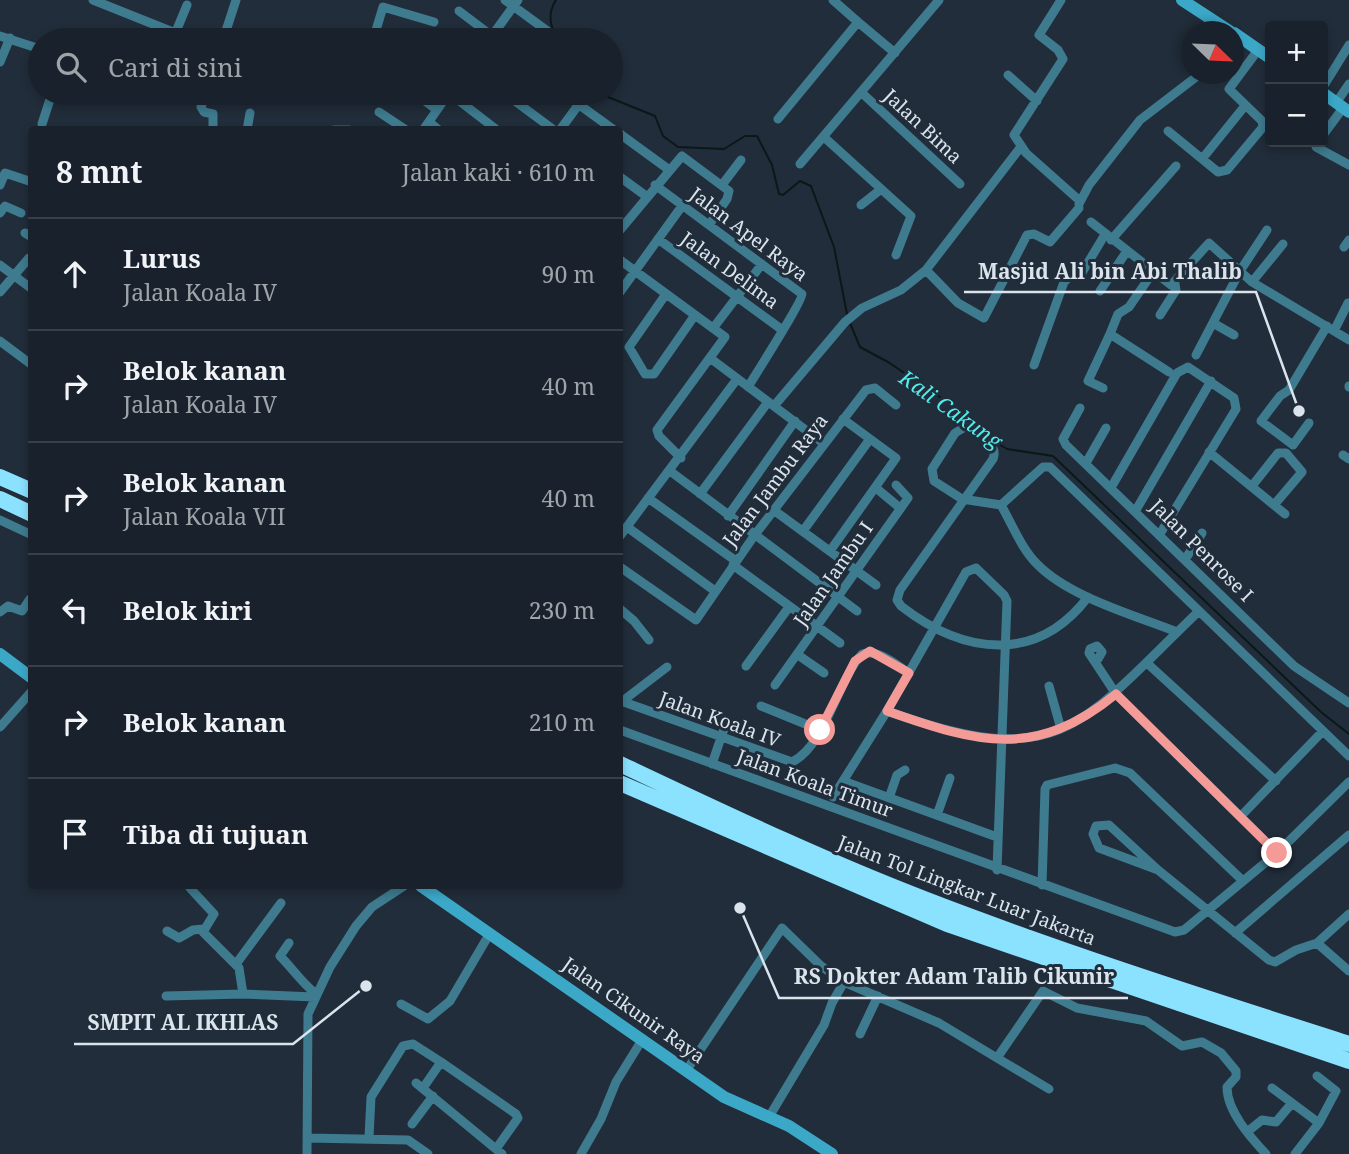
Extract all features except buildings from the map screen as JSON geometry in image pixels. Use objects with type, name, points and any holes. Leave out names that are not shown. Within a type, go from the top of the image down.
[{"type":"highway","points":[[0,477],[28,489]]},
{"type":"highway","points":[[0,499],[28,512]]},
{"type":"highway","name":"Jalan Tol Lingkar Luar Jakarta","points":[[623,765],[781,839],[923,898],[1135,976],[1349,1044]]},
{"type":"highway","name":"Jalan Tol Lingkar Luar Jakarta","points":[[623,784],[947,924],[1137,991],[1349,1061]]},
{"type":"street","points":[[93,0],[161,28]]},
{"type":"street","points":[[227,28],[236,0]]},
{"type":"street","points":[[833,0],[895,53]]},
{"type":"street","points":[[800,164],[825,138],[939,0]]},
{"type":"street","points":[[1061,0],[1040,35],[1058,50],[1063,59],[1014,135],[1020,148],[1080,207]]},
{"type":"street","points":[[1182,0],[1212,21]]},
{"type":"street","points":[[497,28],[512,2],[544,28]]},
{"type":"street","points":[[177,28],[187,5]]},
{"type":"street","points":[[377,28],[383,7],[434,22]]},
{"type":"street","points":[[459,11],[478,28]]},
{"type":"street","points":[[778,119],[858,22]]},
{"type":"street","points":[[0,62],[5,37],[28,45]]},
{"type":"street","points":[[1244,42],[1265,55]]},
{"type":"street","points":[[1325,84],[1349,45]]},
{"type":"street","points":[[1168,131],[1218,172],[1224,173],[1261,131],[1262,121],[1244,107],[1228,89],[1258,50]]},
{"type":"street","points":[[1008,75],[1037,101]]},
{"type":"street","points":[[926,270],[958,303],[984,318],[1027,235],[1034,234],[1050,242],[1080,207],[1089,185],[1140,120],[1187,84]]},
{"type":"street","points":[[1328,128],[1343,107],[1349,84]]},
{"type":"street","name":"Jalan Bima","points":[[862,93],[960,184]]},
{"type":"street","points":[[1328,96],[1343,107]]},
{"type":"street","points":[[42,124],[48,105]]},
{"type":"street","points":[[202,105],[204,112],[213,114],[212,126]]},
{"type":"street","points":[[430,105],[437,110]]},
{"type":"street","points":[[426,126],[441,105]]},
{"type":"street","points":[[465,105],[492,126]]},
{"type":"street","points":[[520,105],[548,126]]},
{"type":"street","points":[[563,126],[578,105]]},
{"type":"street","points":[[580,105],[609,126]]},
{"type":"street","points":[[1202,159],[1244,107]]},
{"type":"street","points":[[379,112],[400,126]]},
{"type":"street","points":[[248,126],[250,113]]},
{"type":"street","points":[[623,136],[668,169]]},
{"type":"street","points":[[825,138],[911,216],[896,255]]},
{"type":"street","points":[[1316,147],[1349,165]]},
{"type":"street","points":[[700,494],[771,404],[845,322],[856,312],[887,299],[926,270],[1020,148]]},
{"type":"street","points":[[623,222],[678,156],[683,156],[722,185],[730,195],[709,225]]},
{"type":"street","points":[[722,185],[741,160]]},
{"type":"street","points":[[1034,365],[1064,282],[1069,277],[1080,276],[1108,238],[1176,166]]},
{"type":"street","points":[[0,184],[5,173],[28,181]]},
{"type":"street","points":[[623,179],[646,196]]},
{"type":"street","name":"Jalan Apel Raya","points":[[655,185],[802,294],[802,301],[781,329],[748,387]]},
{"type":"street","points":[[861,205],[880,190]]},
{"type":"street","points":[[623,287],[682,206]]},
{"type":"street","points":[[2,207],[21,213]]},
{"type":"street","points":[[1091,222],[1153,272],[1171,285],[1175,284]]},
{"type":"street","points":[[1196,355],[1240,271],[1267,230]]},
{"type":"street","name":"Jalan Delima","points":[[658,239],[781,329]]},
{"type":"street","points":[[1160,315],[1176,290],[1175,284],[1207,244],[1252,282],[1349,340]]},
{"type":"street","points":[[1252,282],[1283,244]]},
{"type":"street","points":[[1100,291],[1127,251]]},
{"type":"street","points":[[0,292],[28,259]]},
{"type":"street","points":[[623,262],[725,337],[657,430],[659,436],[681,458]]},
{"type":"street","points":[[714,327],[762,264]]},
{"type":"street","points":[[0,265],[28,286]]},
{"type":"street","points":[[1103,388],[1088,381],[1118,314],[1129,307],[1153,272]]},
{"type":"street","points":[[666,294],[629,347],[645,374],[654,374],[695,315]]},
{"type":"street","points":[[1309,423],[1293,445],[1261,421],[1280,396],[1289,390],[1348,303]]},
{"type":"street","points":[[1213,323],[1234,335]]},
{"type":"street","points":[[1110,334],[1169,372]]},
{"type":"street","points":[[0,341],[28,362]]},
{"type":"street","points":[[710,358],[823,443]]},
{"type":"street","points":[[1112,486],[1177,373],[1188,367],[1236,403],[1160,534]]},
{"type":"street","points":[[623,532],[681,458],[737,379]]},
{"type":"street","points":[[1136,510],[1211,382]]},
{"type":"street","name":"Jalan Jambu Raya","points":[[623,569],[692,620],[696,620],[823,443],[870,388],[880,390],[896,405]]},
{"type":"street","name":"Jalan Penrose I","points":[[1080,408],[1063,442],[1112,486],[1294,666],[1349,703]]},
{"type":"street","points":[[831,551],[896,458],[844,419]]},
{"type":"street","points":[[728,516],[795,421]]},
{"type":"street","points":[[1001,505],[962,499],[934,481],[931,475],[955,433],[965,427],[993,446],[995,454],[962,499],[900,590],[897,600],[908,612],[935,628],[964,639],[1004,645],[1028,643],[1054,631],[1075,614],[1088,597]]},
{"type":"street","points":[[1086,463],[1106,428]]},
{"type":"street","points":[[803,531],[870,439]]},
{"type":"street","points":[[1209,452],[1285,514]]},
{"type":"street","points":[[1252,486],[1278,453],[1286,453],[1302,472],[1274,505]]},
{"type":"street","points":[[1001,505],[1043,467],[1050,467],[1321,732],[1349,756]]},
{"type":"street","points":[[670,471],[857,611]]},
{"type":"street","points":[[876,488],[900,508],[908,495],[896,485]]},
{"type":"street","points":[[648,498],[840,643]]},
{"type":"street","points":[[1001,505],[1036,564],[1088,597],[1177,632]]},
{"type":"street","name":"Jalan Jambu I","points":[[775,685],[900,508]]},
{"type":"street","points":[[775,511],[876,584]]},
{"type":"street","points":[[0,520],[28,533]]},
{"type":"street","points":[[627,527],[715,591]]},
{"type":"street","points":[[1186,558],[1202,533]]},
{"type":"street","points":[[833,797],[887,711],[966,572],[976,568],[1006,598],[997,870]]},
{"type":"street","points":[[0,612],[8,606],[22,611],[28,602]]},
{"type":"street","points":[[746,666],[789,607]]},
{"type":"street","points":[[887,711],[941,730],[1002,740],[1034,738],[1061,729],[1116,694],[1199,611]]},
{"type":"street","points":[[623,612],[649,640]]},
{"type":"street","name":"Jalan Koala IV","points":[[623,703],[792,762],[799,758],[820,730],[862,654],[870,651],[878,654],[909,673]]},
{"type":"street","points":[[0,654],[28,675]]},
{"type":"street","points":[[798,654],[824,673]]},
{"type":"street","points":[[1094,659],[1116,694],[1277,853]]},
{"type":"street","points":[[1148,664],[1276,781]]},
{"type":"street","points":[[623,700],[667,667]]},
{"type":"street","points":[[1049,686],[1061,729]]},
{"type":"street","points":[[0,727],[28,696]]},
{"type":"street","points":[[761,706],[820,730]]},
{"type":"street","points":[[712,764],[727,720]]},
{"type":"street","name":"Jalan Koala Timur","points":[[623,731],[997,870],[1175,932],[1184,930],[1209,910]]},
{"type":"street","points":[[1241,816],[1321,732]]},
{"type":"street","points":[[1041,885],[1044,793],[1047,785],[1110,769],[1123,769],[1242,880]]},
{"type":"street","points":[[889,798],[897,775],[905,770]]},
{"type":"street","points":[[937,815],[950,778]]},
{"type":"street","points":[[843,781],[997,837]]},
{"type":"street","points":[[1209,910],[1277,853],[1349,782]]},
{"type":"street","points":[[1158,870],[1099,848],[1094,834],[1096,826],[1109,825],[1158,870],[1275,962],[1296,950],[1317,943],[1349,914]]},
{"type":"street","points":[[1235,933],[1349,835]]},
{"type":"street","points":[[167,931],[179,939],[193,930],[203,929],[215,914],[191,889]]},
{"type":"street","points":[[307,1154],[308,1014],[315,996],[368,911],[400,889]]},
{"type":"street","name":"Jalan Cikunir Raya","points":[[425,889],[724,1097],[769,1117],[825,1152]]},
{"type":"street","points":[[236,964],[281,903]]},
{"type":"street","points":[[686,1071],[782,928],[821,967],[845,982],[939,1023],[1049,1088]]},
{"type":"street","points":[[203,929],[236,964],[243,994]]},
{"type":"street","points":[[401,1004],[428,1019],[443,1009],[490,933]]},
{"type":"street","points":[[289,943],[280,956],[294,969],[296,978],[315,996]]},
{"type":"street","points":[[1317,943],[1349,971]]},
{"type":"street","points":[[769,1117],[824,1025],[832,1003],[845,982]]},
{"type":"street","points":[[997,1058],[1041,992],[1045,991],[1077,1008],[1146,1021],[1181,1046],[1200,1041],[1221,1053],[1236,1071],[1236,1077],[1227,1085],[1227,1095],[1247,1132],[1266,1154]]},
{"type":"street","points":[[166,996],[315,996]]},
{"type":"street","points":[[860,1034],[878,996]]},
{"type":"street","points":[[581,1154],[601,1119],[616,1082],[642,1040]]},
{"type":"street","points":[[369,1138],[371,1097],[403,1046],[413,1044],[441,1062],[517,1116],[516,1124],[499,1152],[420,1085],[441,1062]]},
{"type":"street","points":[[1295,1154],[1320,1123],[1336,1090],[1317,1076]]},
{"type":"street","points":[[1272,1088],[1320,1123]]},
{"type":"street","points":[[412,1124],[433,1096]]},
{"type":"street","points":[[1247,1132],[1262,1121],[1276,1122],[1292,1103]]},
{"type":"street","points":[[307,1138],[410,1140],[428,1154]]},
{"type":"waterway","name":"Kali Cakung","points":[[553,28],[551,10],[556,0]]},
{"type":"waterway","name":"Kali Cakung","points":[[623,103],[655,116],[663,136],[678,147],[724,149],[745,136],[757,136],[772,165],[779,194],[783,195],[800,181],[811,186],[834,247],[847,314]]},
{"type":"waterway","name":"Kali Cakung","points":[[850,323],[860,347],[888,362],[965,414],[973,426]]},
{"type":"waterway","name":"Kali Cakung","points":[[992,440],[1007,449],[1053,456],[1321,712],[1349,734]]},
{"type":"place","name":"Masjid Ali bin Abi Thalib","points":[[1299,411]]},
{"type":"place","name":"RS Dokter Adam Talib Cikunir","points":[[740,908]]},
{"type":"place","name":"SMPIT AL IKHLAS","points":[[366,986]]},
{"type":"route","points":[[820,730],[855,661],[870,651],[909,673],[887,711],[941,730],[980,738],[1034,738],[1083,718],[1116,694],[1277,853]]}]
